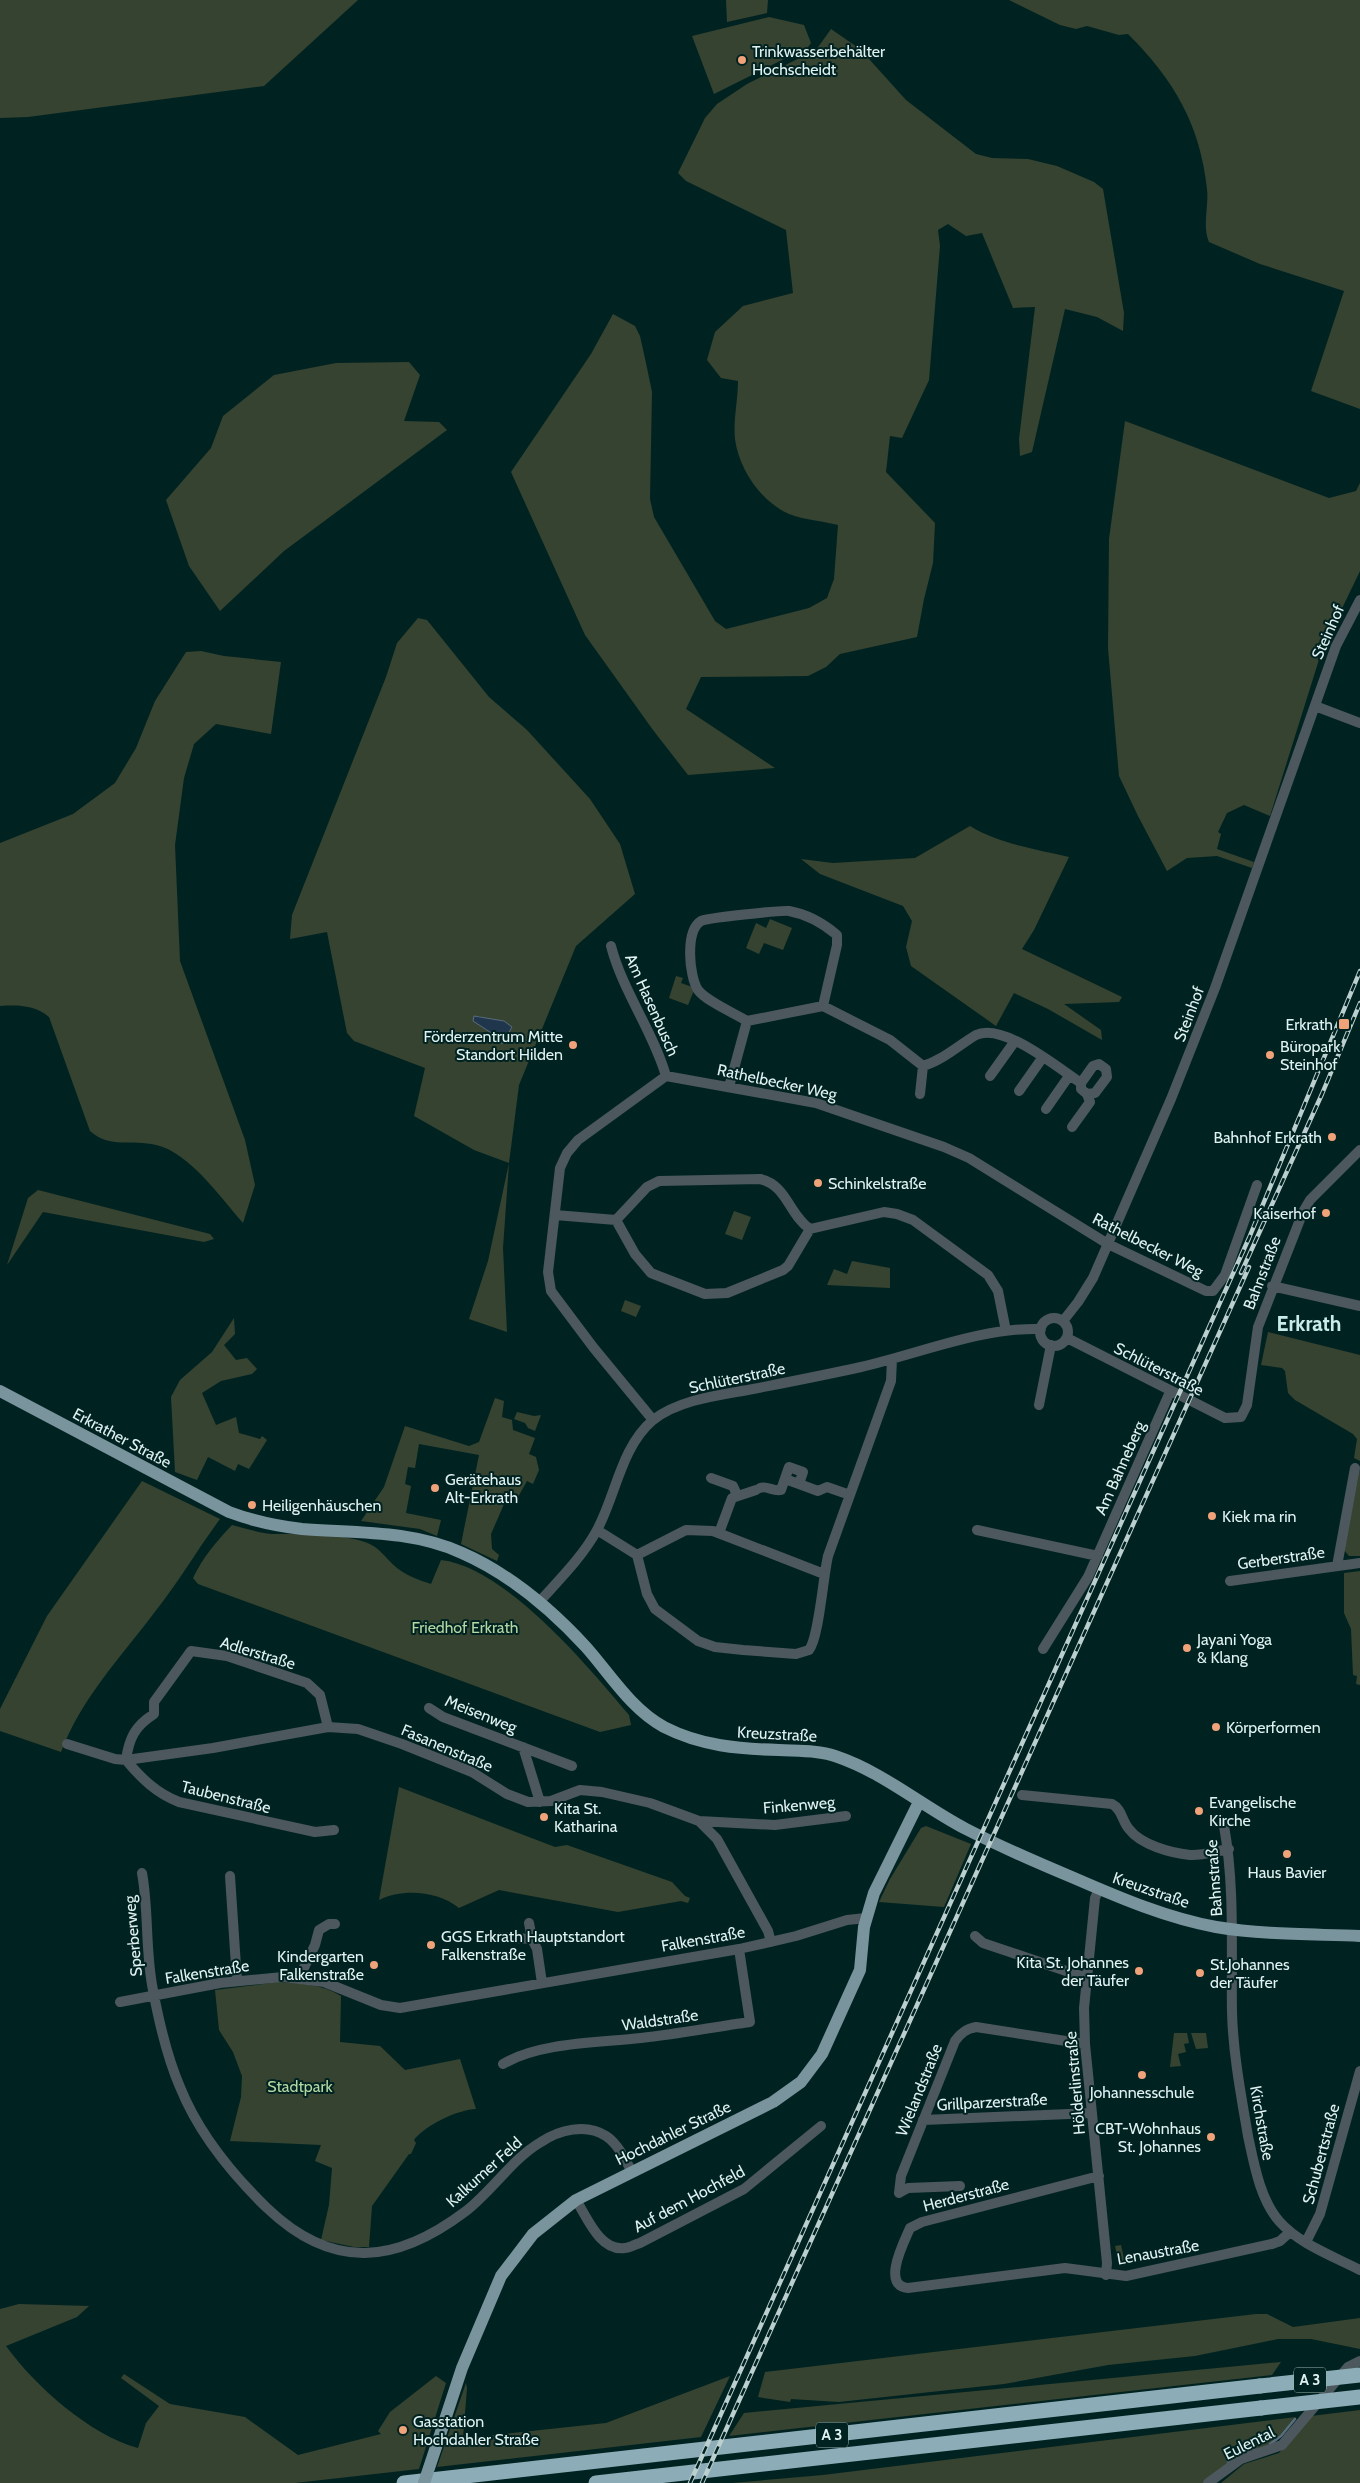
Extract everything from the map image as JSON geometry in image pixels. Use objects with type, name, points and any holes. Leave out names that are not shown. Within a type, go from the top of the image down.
[{"type":"highway","name":"A 3","points":[[404,2483],[1360,2375]]},
{"type":"highway","name":"A 3","points":[[596,2483],[1360,2397]]},
{"type":"main road","name":"Erkrather Straße","points":[[0,1391],[229,1512]]},
{"type":"main road","name":"Kreuzstraße","points":[[229,1512],[265,1524],[301,1529],[371,1532],[434,1543],[459,1551],[486,1564],[540,1601],[586,1648],[623,1693],[664,1726],[709,1745],[733,1749],[811,1751],[831,1754],[868,1769],[965,1829],[1099,1889],[1172,1916],[1254,1932],[1360,1936]]},
{"type":"main road","name":"Hochdahler Straße","points":[[424,2483],[462,2368],[501,2276],[533,2234],[576,2200],[773,2102],[801,2082],[822,2054],[860,1970],[866,1918],[874,1893],[919,1802]]},
{"type":"street","name":"Steinhof","points":[[1062,1321],[1078,1302],[1093,1278],[1171,1099],[1215,988],[1336,646],[1360,600]]},
{"type":"street","points":[[1315,706],[1360,723]]},
{"type":"street","points":[[823,1006],[837,945],[837,935],[820,922],[788,911],[705,920],[692,930],[690,943],[698,989],[704,996],[747,1021],[823,1006],[890,1040],[923,1066]]},
{"type":"street","name":"Am Hasenbusch","points":[[611,946],[616,966],[654,1044],[666,1076]]},
{"type":"street","points":[[729,1087],[747,1021]]},
{"type":"street","points":[[923,1066],[984,1032],[998,1034],[1015,1041],[1043,1057],[1081,1083]]},
{"type":"street","points":[[990,1076],[1015,1041]]},
{"type":"street","points":[[1019,1091],[1043,1057]]},
{"type":"street","points":[[1072,1126],[1090,1102],[1087,1094],[1081,1089],[1081,1083],[1093,1066],[1099,1064],[1106,1069],[1107,1076],[1095,1093],[1087,1094]]},
{"type":"street","points":[[920,1094],[923,1066]]},
{"type":"street","points":[[653,1420],[593,1347],[551,1291],[548,1272],[560,1168],[567,1153],[578,1140],[666,1076]]},
{"type":"street","name":"Rathelbecker Weg","points":[[666,1076],[816,1103],[944,1148],[969,1158],[1108,1244],[1206,1291],[1213,1291],[1219,1286],[1231,1260],[1257,1185]]},
{"type":"street","points":[[1046,1109],[1069,1076]]},
{"type":"street","name":"Bahnstraße","points":[[1241,1418],[1247,1405],[1256,1335],[1272,1286],[1303,1212],[1310,1200],[1360,1150]]},
{"type":"street","points":[[616,1220],[647,1187],[659,1182],[760,1179],[773,1183],[781,1190],[802,1222],[810,1229]]},
{"type":"street","points":[[616,1220],[635,1254],[651,1273],[705,1294],[716,1294],[727,1293],[783,1270],[788,1266],[810,1229],[884,1212],[897,1214],[913,1220],[988,1275],[998,1291],[1006,1331]]},
{"type":"street","points":[[555,1215],[616,1220]]},
{"type":"street","points":[[1272,1286],[1360,1306]]},
{"type":"street","points":[[1050,1319],[1062,1321],[1068,1330],[1067,1338],[1060,1344],[1051,1345],[1043,1340],[1041,1329],[1050,1319]]},
{"type":"street","name":"Schlüterstraße","points":[[540,1601],[580,1556],[597,1530],[631,1449],[653,1420],[685,1404],[710,1398],[892,1360],[1006,1331],[1041,1329]]},
{"type":"street","name":"Schlüterstraße","points":[[1067,1338],[1226,1419],[1241,1418]]},
{"type":"street","points":[[1039,1405],[1051,1345]]},
{"type":"street","points":[[597,1530],[637,1555],[647,1594],[656,1609],[698,1641],[715,1647],[734,1650],[796,1654],[809,1650],[815,1639],[824,1574],[891,1381],[892,1360]]},
{"type":"street","name":"Am Bahneberg","points":[[1043,1649],[1084,1584],[1098,1556],[1170,1392]]},
{"type":"street","points":[[719,1533],[732,1498],[764,1487],[777,1491],[781,1490],[789,1466],[803,1472],[799,1484],[818,1491],[827,1487],[850,1495]]},
{"type":"street","name":"Gerberstraße","points":[[1337,1566],[1355,1468]]},
{"type":"street","points":[[711,1478],[733,1486],[737,1495]]},
{"type":"street","points":[[637,1555],[686,1530],[719,1533],[824,1574]]},
{"type":"street","points":[[977,1530],[1098,1556]]},
{"type":"street","name":"Gerberstraße","points":[[1230,1581],[1360,1563]]},
{"type":"street","name":"Adlerstraße","points":[[126,1760],[128,1745],[140,1723],[154,1714],[154,1702],[191,1651],[227,1656],[307,1684],[320,1695],[328,1726]]},
{"type":"street","name":"Meisenweg","points":[[429,1708],[444,1717],[572,1766]]},
{"type":"street","name":"Fasanenstraße","points":[[67,1744],[116,1759],[126,1760],[213,1748],[328,1726],[358,1729],[472,1772],[517,1799],[528,1802],[551,1801],[580,1790],[602,1792],[650,1804],[699,1821],[717,1839],[768,1931],[770,1942]]},
{"type":"street","name":"Meisenweg","points":[[523,1747],[540,1802]]},
{"type":"street","name":"Taubenstraße","points":[[126,1760],[149,1784],[168,1798],[179,1802],[315,1832],[334,1830]]},
{"type":"street","points":[[1022,1795],[1112,1804],[1117,1807],[1130,1830],[1142,1841],[1184,1854],[1199,1854],[1229,1848]]},
{"type":"street","name":"Finkenweg","points":[[699,1821],[775,1825],[846,1816]]},
{"type":"street","points":[[717,1839],[725,1823]]},
{"type":"street","name":"Bahnstraße","points":[[1224,1826],[1229,1848],[1232,1929]]},
{"type":"street","name":"Sperberweg","points":[[142,1873],[155,1996]]},
{"type":"street","points":[[230,1876],[238,1981]]},
{"type":"street","name":"Hölderlinstraße","points":[[1099,1889],[1095,1898],[1084,2008],[1085,2044],[1107,2263],[1106,2274]]},
{"type":"street","name":"Falkenstraße","points":[[120,2002],[238,1981],[299,1978],[324,1982],[381,2005],[400,2008],[739,1949],[847,1920],[866,1918]]},
{"type":"street","points":[[529,1923],[532,1939],[537,1949],[542,1983]]},
{"type":"street","points":[[299,1978],[315,1945],[319,1930],[329,1924],[335,1924]]},
{"type":"street","name":"Kirchstraße","points":[[1232,1929],[1232,2014],[1237,2068],[1251,2152],[1257,2173],[1271,2209],[1290,2232],[1360,2270]]},
{"type":"street","points":[[975,1936],[983,1943],[1087,1978]]},
{"type":"street","points":[[496,1937],[532,1939]]},
{"type":"street","name":"Waldstraße","points":[[503,2064],[517,2056],[566,2046],[642,2038],[750,2022],[739,1949]]},
{"type":"street","name":"Kalkumer Feld","points":[[155,1996],[165,2041],[180,2088],[200,2123],[246,2187],[288,2226],[315,2244],[338,2252],[372,2252],[401,2247],[426,2237],[467,2210],[541,2142],[570,2130],[593,2130],[606,2136],[615,2143],[632,2172]]},
{"type":"street","name":"Wielandstraße","points":[[960,2186],[908,2188],[899,2193],[901,2176],[955,2040],[967,2028],[976,2027],[1085,2044]]},
{"type":"street","name":"Schubertstraße","points":[[1306,2242],[1320,2214],[1355,2108],[1360,2071]]},
{"type":"street","name":"Grillparzerstraße","points":[[924,2120],[1092,2113]]},
{"type":"street","name":"Auf dem Hochfeld","points":[[576,2200],[600,2238],[610,2246],[624,2249],[744,2189],[821,2126]]},
{"type":"street","name":"Herderstraße","points":[[908,2288],[900,2285],[894,2272],[910,2228],[922,2222],[1099,2176]]},
{"type":"street","name":"Lenaustraße","points":[[908,2288],[1065,2268],[1126,2276],[1272,2244],[1280,2241],[1290,2232]]},
{"type":"street","name":"Eulental","points":[[1208,2483],[1241,2460],[1282,2445],[1348,2367],[1360,2361]]},
{"type":"green space","points":[[0,0],[358,0],[264,86],[28,117],[0,118]]},
{"type":"green space","points":[[726,0],[768,0],[767,13],[727,22]]},
{"type":"green space","points":[[1009,0],[1360,0],[1360,409],[1311,391],[1344,291],[1260,264],[1209,242],[1206,229],[1207,189],[1198,144],[1182,104],[1159,68],[1128,34],[1119,35],[1087,26],[1076,29],[1060,25]]},
{"type":"green space","points":[[769,17],[804,25],[811,43],[806,50],[714,94],[692,36]]},
{"type":"green space","points":[[831,29],[860,49],[906,100],[976,154],[992,158],[1028,159],[1057,166],[1094,182],[1103,189],[1124,313],[1123,331],[1097,317],[1065,309],[1032,452],[1020,456],[1019,439],[1035,307],[1013,308],[982,233],[966,236],[948,224],[938,230],[940,246],[929,380],[902,438],[890,436],[886,472],[935,523],[933,563],[917,637],[840,654],[826,667],[808,676],[701,677],[686,709],[775,768],[688,775],[653,730],[585,635],[511,472],[591,354],[613,314],[635,326],[640,336],[652,392],[650,499],[654,517],[715,621],[726,629],[809,608],[827,598],[834,579],[838,525],[789,514],[769,501],[753,483],[741,462],[735,439],[738,381],[721,378],[707,360],[715,332],[743,306],[793,293],[786,230],[686,181],[678,173],[705,118],[717,104],[747,84],[816,50]]},
{"type":"green space","points":[[409,362],[420,375],[404,421],[439,422],[447,430],[284,551],[220,611],[189,566],[166,500],[211,448],[223,416],[274,375],[336,363]]},
{"type":"green space","points":[[1125,421],[1329,498],[1356,491],[1360,483],[1360,571],[1322,650],[1270,816],[1244,805],[1227,813],[1218,832],[1221,834],[1217,849],[1254,862],[1252,868],[1217,856],[1187,858],[1167,871],[1119,776],[1108,648],[1109,539]]},
{"type":"green space","points":[[418,618],[427,620],[489,697],[527,730],[590,799],[620,844],[635,894],[576,946],[519,1085],[509,1163],[474,1150],[414,1116],[425,1068],[354,1041],[347,1033],[327,932],[290,939],[292,915],[386,677],[397,643]],"holes":[[[478,1016],[495,1021],[504,1021],[511,1027],[508,1034],[511,1040],[501,1043],[497,1042],[490,1032],[476,1023]]]},
{"type":"green space","points":[[201,651],[224,656],[281,662],[271,734],[216,724],[194,744],[184,778],[175,845],[180,961],[245,1140],[255,1185],[243,1223],[204,1177],[168,1149],[147,1143],[113,1142],[98,1137],[90,1131],[49,1017],[32,1008],[0,1006],[0,843],[73,814],[115,783],[136,748],[155,701],[186,652]]},
{"type":"green space","points":[[970,826],[1005,842],[1069,857],[1034,930],[1022,949],[1122,997],[1119,1002],[1064,1004],[1101,1030],[1102,1040],[1048,1009],[1014,993],[996,1026],[911,966],[906,947],[912,921],[903,906],[820,874],[801,859],[833,863],[915,858]]},
{"type":"green space","points":[[770,919],[792,928],[783,950],[764,943],[759,954],[746,948],[756,923],[766,928]]},
{"type":"green space","points":[[676,976],[683,978],[681,983],[695,988],[688,1005],[669,998]]},
{"type":"green space","points":[[509,1163],[503,1248],[507,1332],[469,1319],[488,1261]]},
{"type":"green space","points":[[38,1190],[210,1234],[214,1239],[204,1242],[43,1212],[7,1265],[28,1198]]},
{"type":"green space","points":[[734,1211],[751,1217],[742,1240],[725,1234]]},
{"type":"green space","points":[[852,1261],[890,1268],[890,1288],[827,1285],[834,1269],[847,1274]]},
{"type":"green space","points":[[625,1300],[641,1306],[636,1317],[621,1311]]},
{"type":"green space","points":[[234,1318],[235,1334],[224,1345],[236,1360],[247,1358],[257,1369],[252,1374],[221,1381],[202,1393],[216,1425],[236,1417],[239,1433],[260,1439],[262,1436],[267,1440],[249,1469],[238,1464],[235,1471],[208,1457],[197,1480],[175,1472],[171,1397],[180,1380],[212,1352]]},
{"type":"green space","points":[[1268,1332],[1360,1355],[1360,1461],[1354,1458],[1357,1439],[1353,1434],[1295,1400],[1288,1393],[1285,1371],[1282,1368],[1261,1365]]},
{"type":"green space","points":[[495,1398],[504,1401],[502,1417],[512,1420],[513,1430],[535,1438],[529,1454],[536,1457],[539,1470],[533,1484],[527,1481],[518,1497],[508,1495],[491,1534],[492,1549],[499,1555],[497,1561],[461,1544],[479,1455],[419,1444],[415,1468],[408,1467],[405,1484],[411,1486],[406,1513],[441,1520],[437,1536],[420,1529],[361,1521],[384,1487],[405,1426],[469,1446],[479,1442]]},
{"type":"green space","points":[[517,1412],[534,1416],[541,1415],[535,1431],[528,1428],[525,1423],[514,1419]]},
{"type":"green space","points":[[1360,1469],[1360,1556],[1349,1556],[1344,1550]]},
{"type":"green space","points":[[142,1481],[220,1519],[163,1602],[90,1697],[79,1714],[61,1752],[0,1731],[0,1709],[47,1616]]},
{"type":"green space","name":"Friedhof Erkrath","points":[[232,1525],[266,1533],[332,1536],[365,1542],[379,1550],[401,1571],[413,1578],[431,1584],[441,1560],[466,1567],[492,1580],[518,1599],[569,1647],[629,1715],[631,1725],[600,1732],[198,1584],[193,1578],[201,1563]]},
{"type":"green space","points":[[1360,1571],[1360,1685],[1356,1684],[1357,1676],[1353,1675],[1351,1629],[1344,1613],[1344,1573]]},
{"type":"green space","points":[[399,1787],[555,1847],[567,1845],[672,1882],[685,1896],[690,1898],[688,1903],[681,1901],[618,1912],[499,1890],[459,1908],[441,1898],[420,1893],[399,1894],[379,1900]]},
{"type":"green space","points":[[926,1826],[971,1844],[944,1907],[879,1902],[890,1879],[921,1828]]},
{"type":"green space","name":"Stadtpark","points":[[279,1982],[319,1987],[341,1996],[340,2042],[380,2046],[405,2070],[460,2059],[476,2109],[442,2119],[426,2129],[414,2140],[416,2143],[411,2154],[409,2154],[372,2206],[369,2247],[354,2247],[321,2240],[329,2205],[332,2168],[315,2161],[321,2145],[230,2141],[241,2097],[242,2076],[233,2052],[219,2030],[215,1990]]},
{"type":"green space","points":[[1174,2033],[1187,2033],[1189,2043],[1184,2044],[1186,2052],[1178,2054],[1181,2066],[1170,2067]]},
{"type":"green space","points":[[1191,2033],[1206,2033],[1208,2048],[1196,2049]]},
{"type":"green space","points":[[1121,2245],[1125,2263],[1119,2264],[1115,2246]]},
{"type":"green space","points":[[19,2304],[89,2306],[77,2317],[6,2346],[32,2377],[83,2421],[120,2442],[138,2448],[146,2423],[159,2406],[121,2378],[124,2374],[170,2404],[245,2417],[298,2455],[381,2434],[378,2431],[390,2412],[436,2376],[446,2383],[419,2469],[295,2483],[0,2483],[0,2309]]},
{"type":"green space","points":[[1267,2314],[1293,2327],[1360,2318],[1360,2349],[1311,2339],[1278,2339],[1195,2356],[1108,2365],[1004,2384],[839,2402],[791,2399],[790,2402],[758,2397],[765,2372]]},
{"type":"green space","points":[[1281,2362],[1272,2375],[729,2436],[744,2413]]},
{"type":"green space","points":[[730,2376],[701,2437],[437,2467],[466,2383],[463,2437],[467,2438],[606,2423]]},
{"type":"green space","points":[[1360,2410],[1360,2483],[1221,2483],[1244,2464],[1279,2453],[1311,2416]]},
{"type":"green space","points":[[1296,2417],[1275,2443],[1232,2459],[1220,2472],[1203,2483],[732,2483],[823,2475]]},
{"type":"water","points":[[474,1016],[504,1021],[512,1027],[508,1034],[511,1040],[508,1043],[499,1043],[490,1032],[473,1021]]},
{"type":"waterway","points":[[1270,2444],[1281,2436],[1295,2419]]},
{"type":"waterway","points":[[1228,2462],[1237,2454],[1256,2450]]},
{"type":"railway","points":[[690,2483],[1249,1238],[1360,971]]},
{"type":"railway","points":[[1241,1273],[1322,1094],[1360,1003]]},
{"type":"railway","points":[[702,2483],[1249,1267]]},
{"type":"place","name":"Trinkwasserbehälter Hochscheidt","points":[[742,60]]},
{"type":"place","name":"Erkrath","points":[[1344,1024]]},
{"type":"place","name":"Förderzentrum Mitte Standort Hilden","points":[[573,1045]]},
{"type":"place","name":"Büropark Steinhof","points":[[1270,1055]]},
{"type":"place","name":"Bahnhof Erkrath","points":[[1332,1137]]},
{"type":"place","name":"Schinkelstraße","points":[[818,1183]]},
{"type":"place","name":"Kaiserhof","points":[[1326,1213]]},
{"type":"place","name":"Gerätehaus Alt-Erkrath","points":[[435,1488]]},
{"type":"place","name":"Heiligenhäuschen","points":[[252,1505]]},
{"type":"place","name":"Kiek ma rin","points":[[1212,1516]]},
{"type":"place","name":"Jayani Yoga & Klang","points":[[1187,1648]]},
{"type":"place","name":"Körperformen","points":[[1216,1727]]},
{"type":"place","name":"Evangelische Kirche","points":[[1199,1811]]},
{"type":"place","name":"Kita St. Katharina","points":[[544,1817]]},
{"type":"place","name":"Haus Bavier","points":[[1287,1854]]},
{"type":"place","name":"GGS Erkrath Hauptstandort Falkenstraße","points":[[431,1945]]},
{"type":"place","name":"Kindergarten Falkenstraße","points":[[374,1965]]},
{"type":"place","name":"Kita St. Johannes der Täufer","points":[[1139,1971]]},
{"type":"place","name":"St.Johannes der Täufer","points":[[1200,1973]]},
{"type":"place","name":"Johannesschule","points":[[1142,2075]]},
{"type":"place","name":"CBT-Wohnhaus St. Johannes","points":[[1211,2137]]},
{"type":"place","name":"Gasstation Hochdahler Straße","points":[[403,2430]]},
{"type":"district","name":"Erkrath","points":[[1309,1323]]}]
